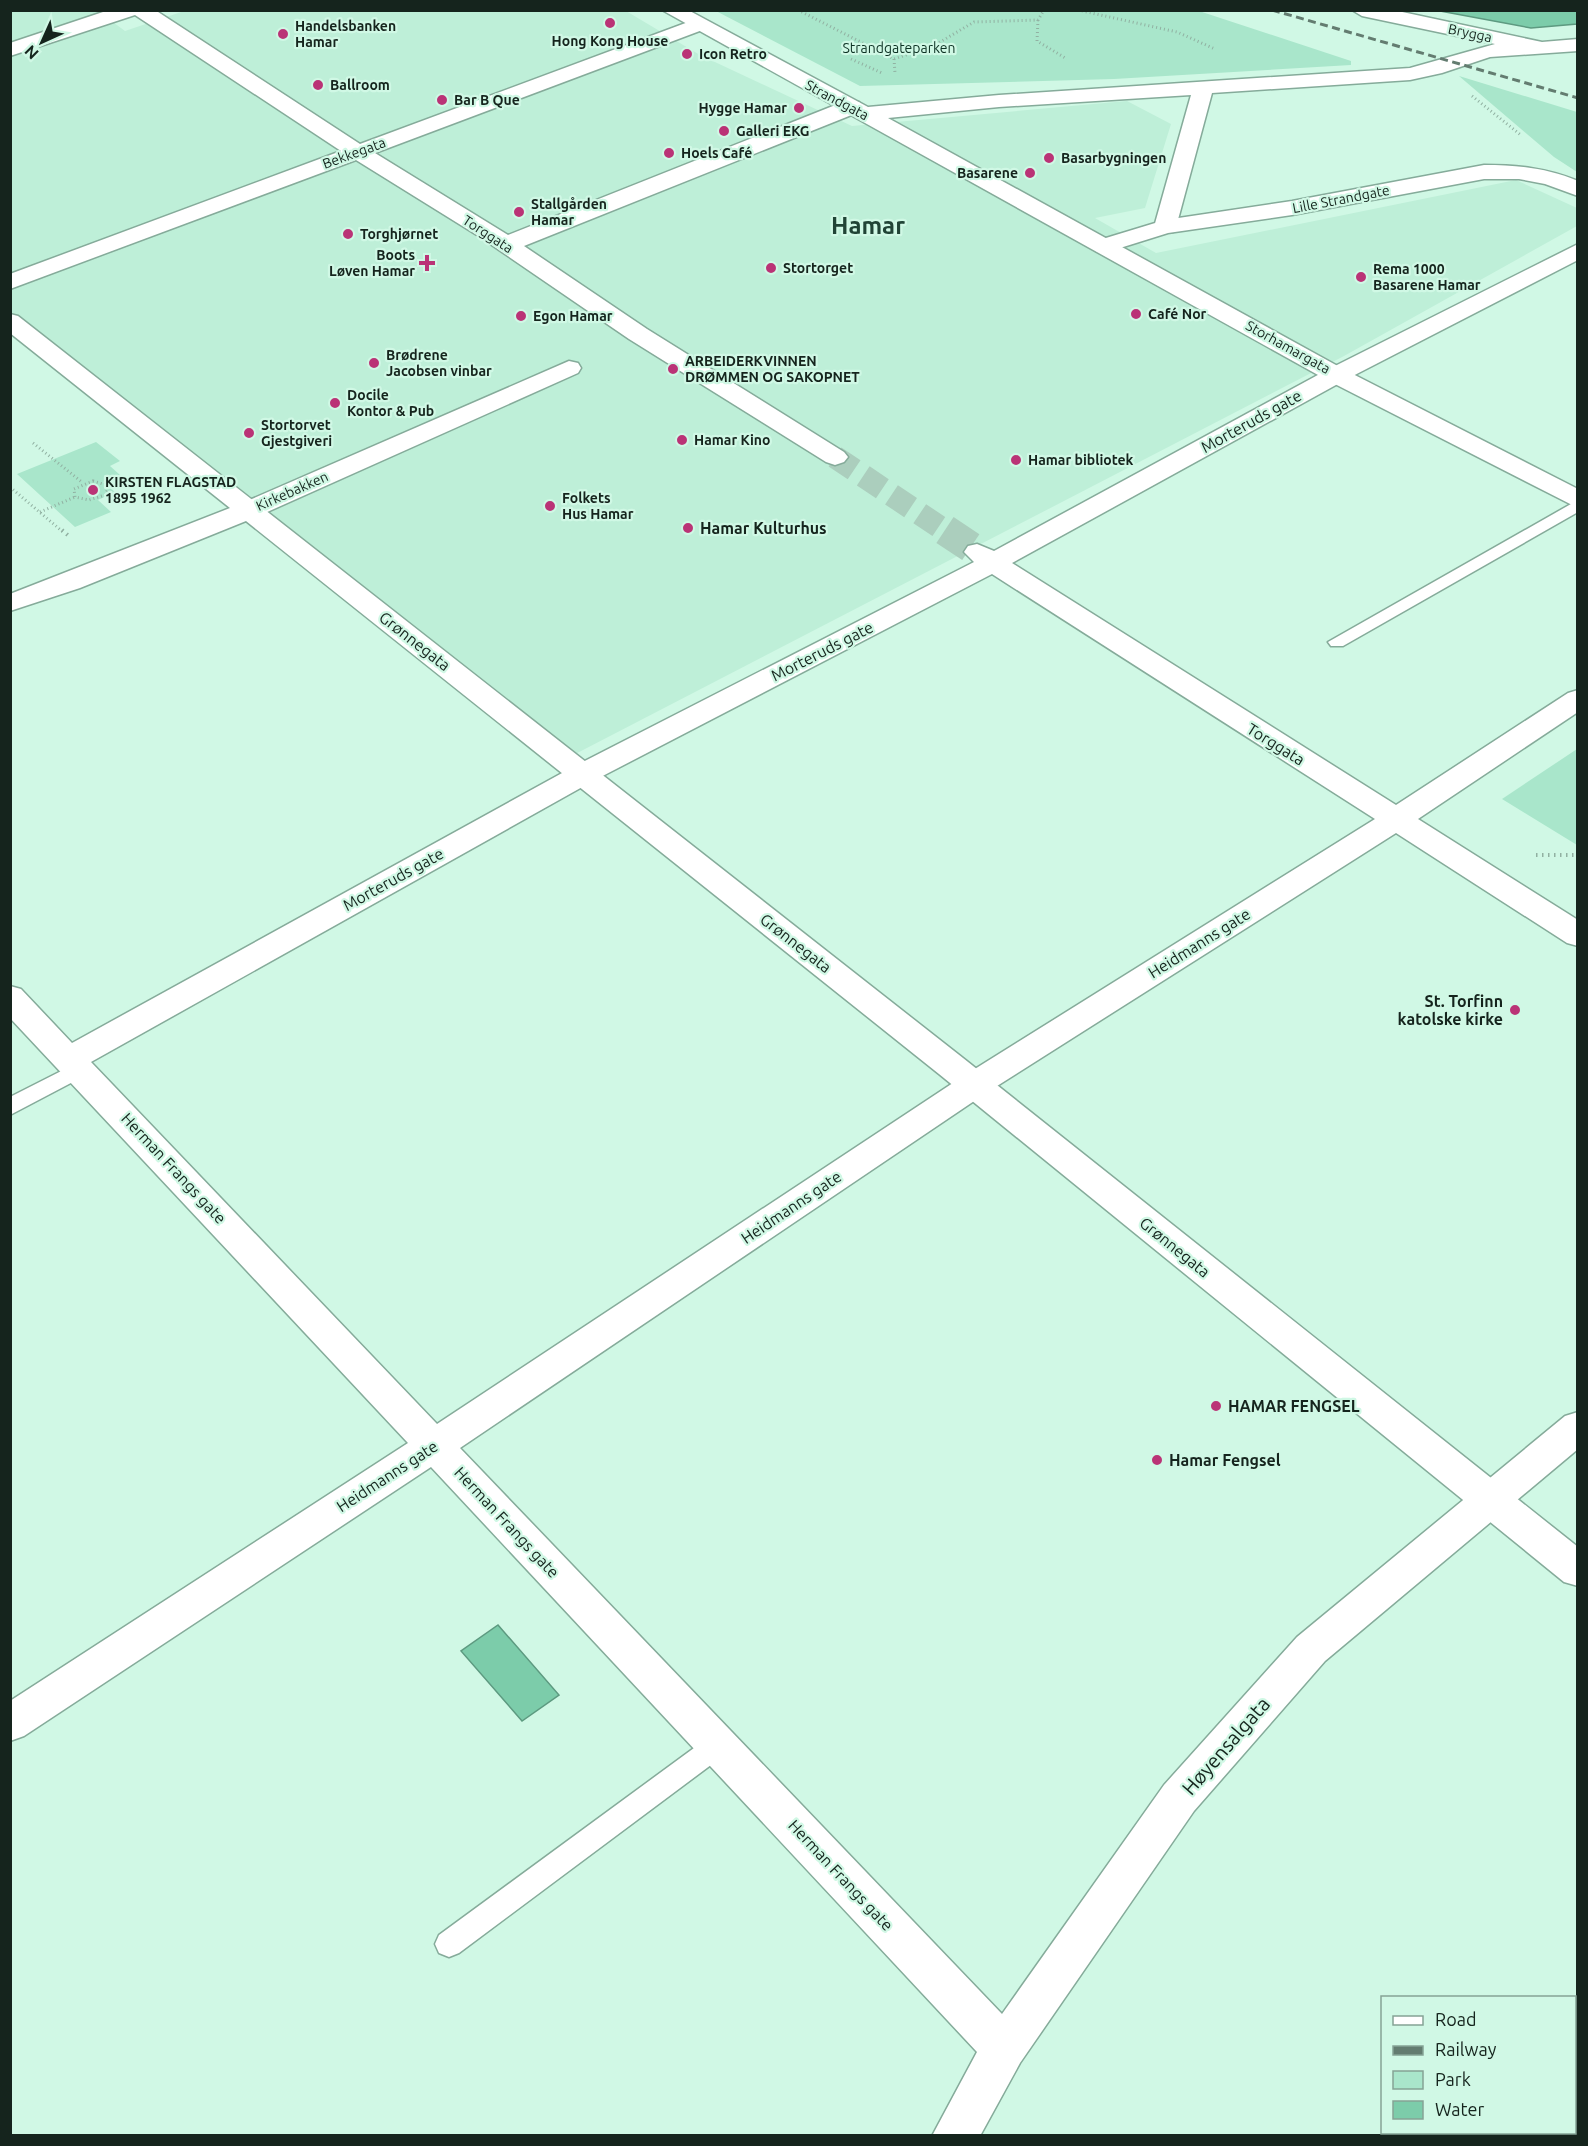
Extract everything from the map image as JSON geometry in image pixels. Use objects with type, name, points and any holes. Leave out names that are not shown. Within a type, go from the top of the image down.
[{"type":"street","points":[[10,50],[130,10]]},
{"type":"street","name":"Torggata","points":[[140,10],[357,152],[505,245],[638,334],[835,457]]},
{"type":"street","name":"Strandgata","points":[[672,10],[1002,189]]},
{"type":"street","name":"Brygga","points":[[1362,10],[1542,48],[1578,45]]},
{"type":"street","name":"Bekkegata","points":[[10,282],[698,25]]},
{"type":"street","points":[[505,245],[679,176],[857,110],[1410,74],[1436,69],[1488,51],[1542,48]]},
{"type":"street","points":[[1165,227],[1203,89]]},
{"type":"street","name":"Lille Strandgate","points":[[1104,246],[1165,227],[1292,208],[1484,172],[1519,172],[1551,178],[1578,189]]},
{"type":"street","name":"Storhamargata","points":[[1002,189],[1336,375],[1578,500]]},
{"type":"street","name":"Morteruds gate","points":[[76,1063],[583,774],[983,557],[1578,251]]},
{"type":"street","name":"Grønnegata","points":[[10,321],[974,1085],[1490,1502],[1578,1570]]},
{"type":"street","name":"Kirkebakken","points":[[10,603],[70,582],[247,511],[569,368]]},
{"type":"street","name":"Torggata","points":[[983,557],[1578,935]]},
{"type":"street","name":"Heidmanns gate","points":[[10,1723],[435,1445],[974,1085],[1395,819],[1578,699]]},
{"type":"street","name":"Herman Frangs gate","points":[[10,996],[76,1063],[1004,2048]]},
{"type":"street","name":"Høyensalgata","points":[[955,2136],[1004,2048],[1179,1798],[1303,1658],[1578,1427]]},
{"type":"lane","points":[[1336,642],[1578,505]]},
{"type":"lane","points":[[10,1107],[76,1063]]},
{"type":"lane","points":[[449,1944],[718,1745]]},
{"type":"path","points":[[798,10],[894,59],[935,45],[974,22],[1038,20]]},
{"type":"path","points":[[1044,10],[1038,20],[1037,41],[1071,61]]},
{"type":"path","points":[[1078,10],[1178,32],[1222,53]]},
{"type":"path","points":[[894,59],[895,78]]},
{"type":"path","points":[[1436,69],[1510,125],[1549,161],[1556,174],[1551,178]]},
{"type":"path","points":[[33,443],[83,483]]},
{"type":"path","points":[[40,512],[75,497],[89,500],[98,498],[108,489],[100,482],[83,483],[74,489],[75,497]]},
{"type":"path","points":[[11,488],[72,540]]},
{"type":"shaded area","points":[[187,10],[626,11],[700,55],[852,126],[1127,101],[1171,124],[1145,208],[1095,218],[1156,253],[1516,180],[1577,208],[1577,226],[1344,356],[556,764],[266,509],[11,325],[11,11],[98,11],[125,31]]},
{"type":"green space","name":"Strandgateparken","points":[[716,11],[1199,11],[1351,61],[1351,65],[1114,79],[860,86]]},
{"type":"green space","points":[[1459,76],[1577,112],[1577,172],[1554,157]]},
{"type":"green space","points":[[96,442],[120,461],[110,466],[120,475],[103,482],[115,492],[98,500],[111,512],[75,527],[17,474]]},
{"type":"green space","points":[[1577,749],[1577,845],[1502,799]]},
{"type":"water","points":[[1440,11],[1577,11],[1577,24],[1531,28]]},
{"type":"water","points":[[498,1625],[559,1695],[522,1721],[461,1651]]},
{"type":"tunnel","points":[[835,457],[947,532]]},
{"type":"tunnel","points":[[945,530],[975,550]]},
{"type":"railway","points":[[1272,10],[1578,98]]},
{"type":"place","name":"Hong Kong House","points":[[610,23]]},
{"type":"place","name":"Handelsbanken Hamar","points":[[283,34]]},
{"type":"place","name":"Icon Retro","points":[[687,54]]},
{"type":"place","name":"Ballroom","points":[[318,85]]},
{"type":"place","name":"Bar B Que","points":[[442,100]]},
{"type":"place","name":"Hygge Hamar","points":[[799,108]]},
{"type":"place","name":"Galleri EKG","points":[[724,131]]},
{"type":"place","name":"Hoels Café","points":[[669,153]]},
{"type":"place","name":"Basarbygningen","points":[[1049,158]]},
{"type":"place","name":"Basarene","points":[[1030,173]]},
{"type":"place","name":"Stallgården Hamar","points":[[519,212]]},
{"type":"place","name":"Torghjørnet","points":[[348,234]]},
{"type":"place","name":"Boots Løven Hamar","points":[[427,263]]},
{"type":"place","name":"Stortorget","points":[[771,268]]},
{"type":"place","name":"Rema 1000 Basarene Hamar","points":[[1361,277]]},
{"type":"place","name":"Café Nor","points":[[1136,314]]},
{"type":"place","name":"Egon Hamar","points":[[521,316]]},
{"type":"place","name":"Brødrene Jacobsen vinbar","points":[[374,363]]},
{"type":"place","name":"ARBEIDERKVINNEN DRØMMEN OG SAKOPNET","points":[[673,369]]},
{"type":"place","name":"Docile Kontor & Pub","points":[[335,403]]},
{"type":"place","name":"Stortorvet Gjestgiveri","points":[[249,433]]},
{"type":"place","name":"Hamar Kino","points":[[682,440]]},
{"type":"place","name":"Hamar bibliotek","points":[[1016,460]]},
{"type":"place","name":"KIRSTEN FLAGSTAD 1895 1962","points":[[93,490]]},
{"type":"place","name":"Folkets Hus Hamar","points":[[550,506]]},
{"type":"place","name":"Hamar Kulturhus","points":[[688,528]]},
{"type":"place","name":"St. Torfinn katolske kirke","points":[[1515,1010]]},
{"type":"place","name":"HAMAR FENGSEL","points":[[1216,1406]]},
{"type":"place","name":"Hamar Fengsel","points":[[1157,1460]]},
{"type":"district","name":"Hamar","points":[[868,226]]}]
